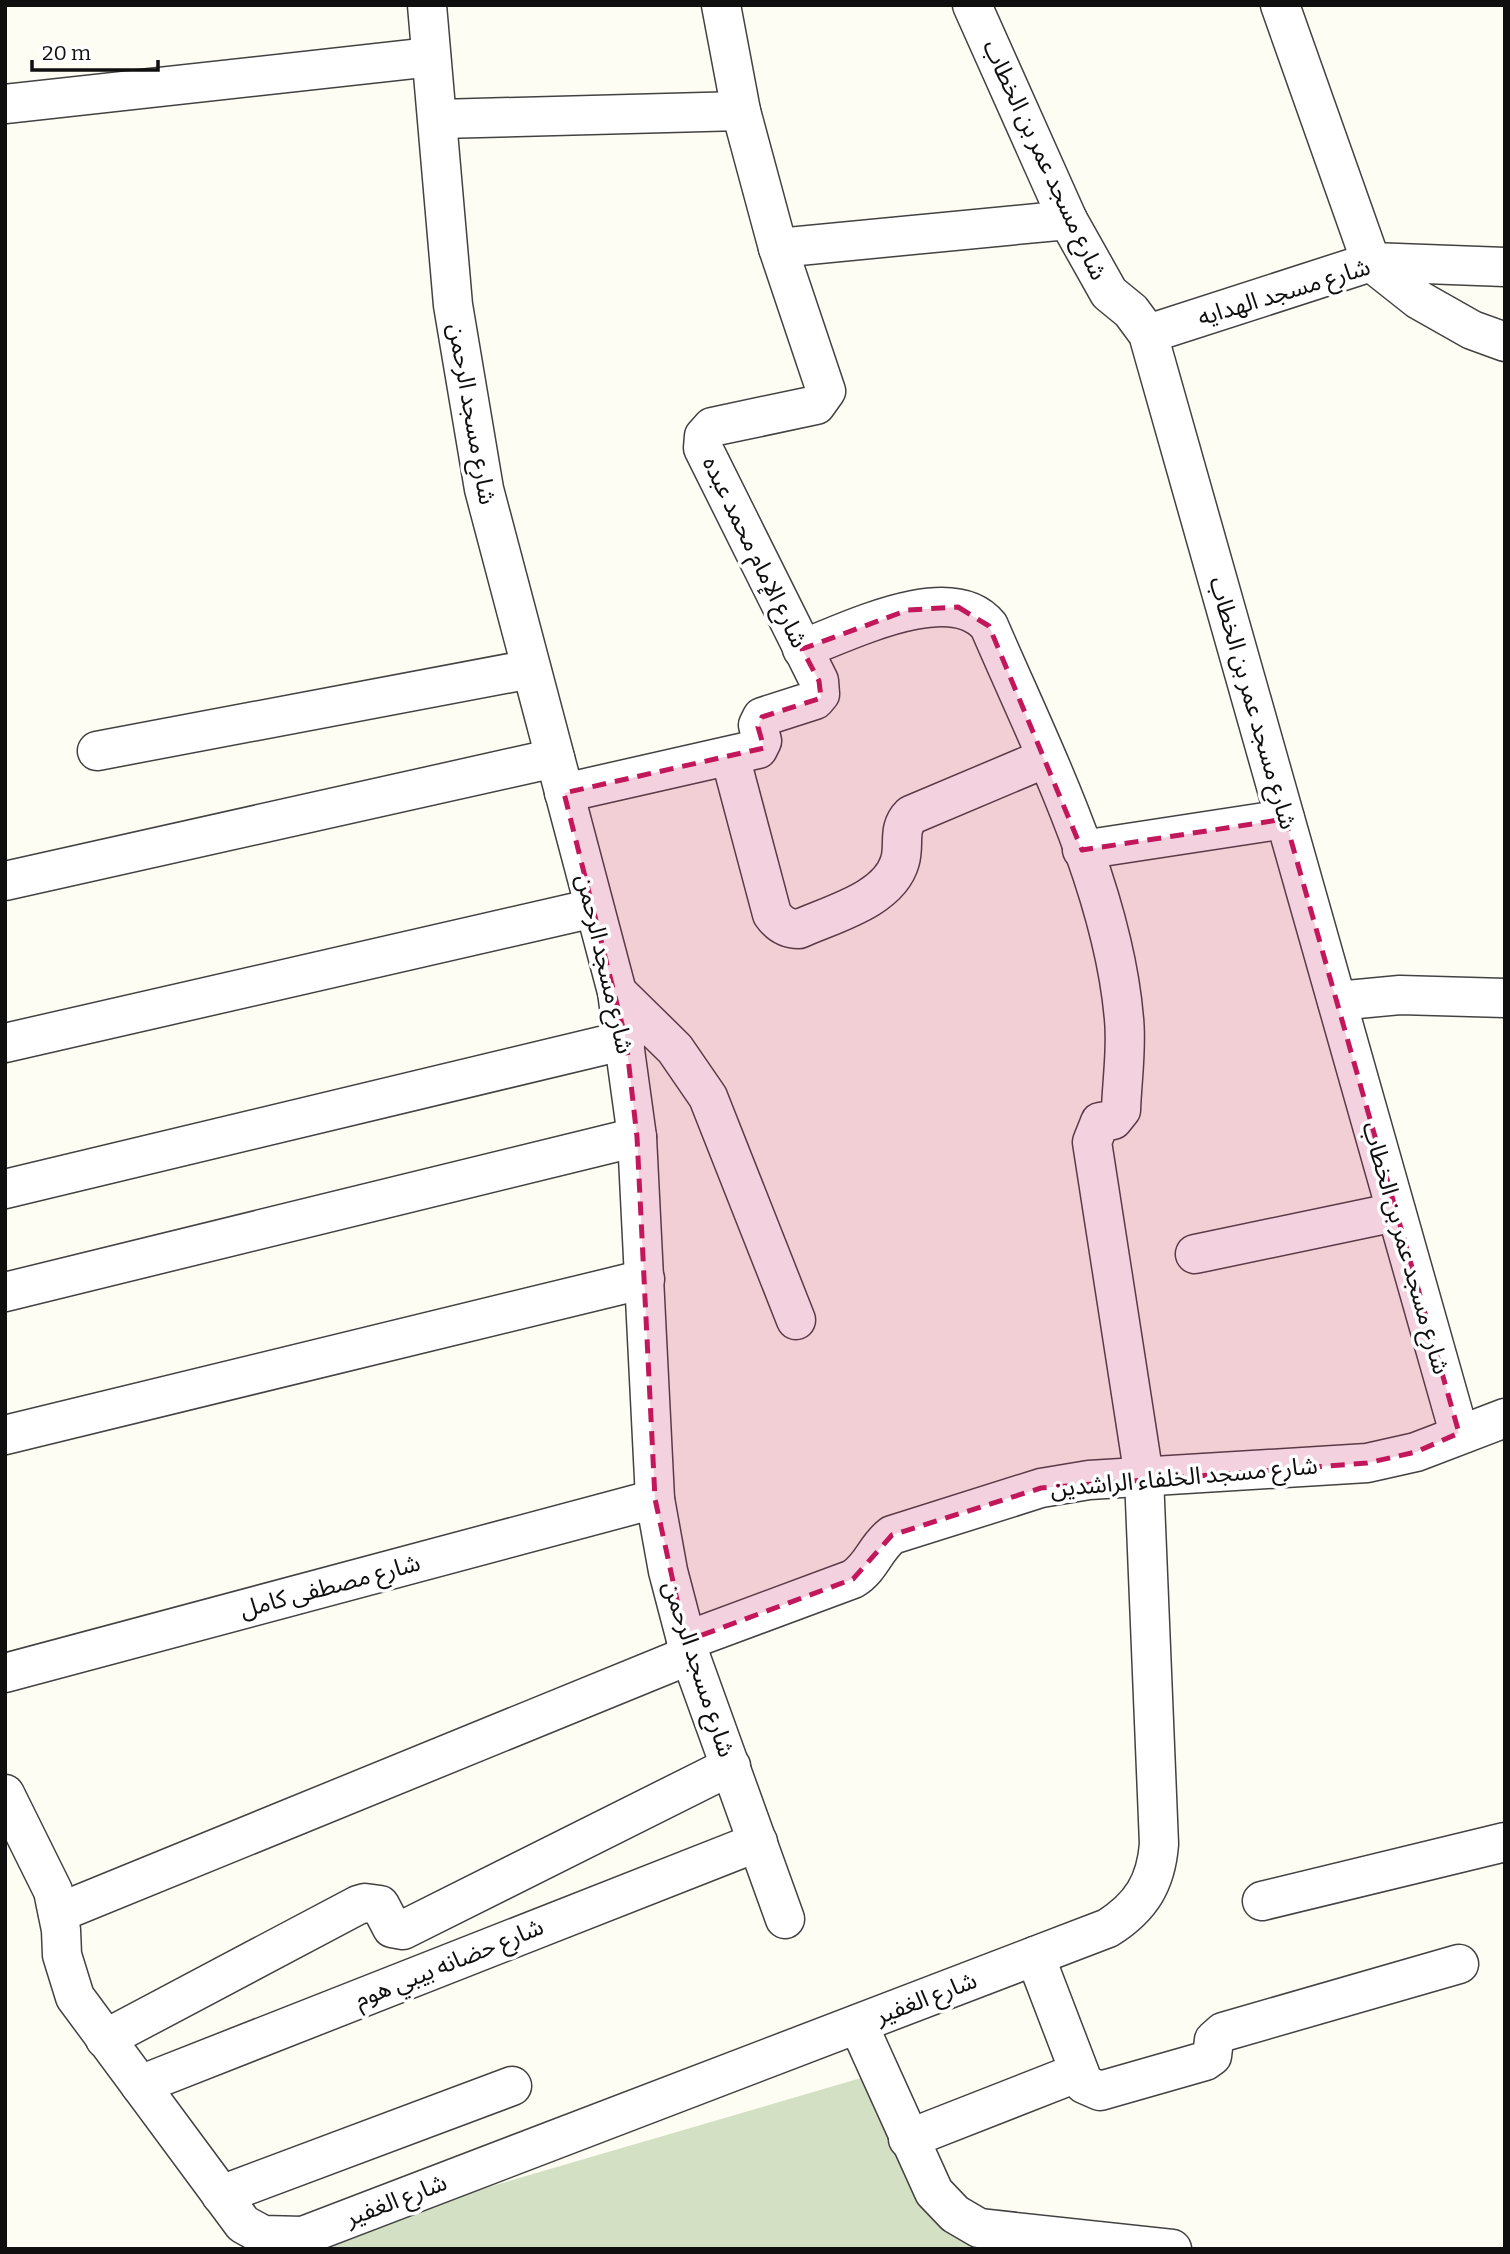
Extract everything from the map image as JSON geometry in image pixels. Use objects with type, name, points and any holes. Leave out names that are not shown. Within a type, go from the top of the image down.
[{"type":"street","name":"شارع مسجد الرحمن","points":[[427,5],[439,119],[453,305],[484,489],[617,992],[626,1040],[637,1137],[655,1499],[668,1571],[688,1648],[785,1919]]},
{"type":"street","name":"شارع الإمام محمد عبده","points":[[5,881],[559,776],[730,755],[758,749],[762,741],[758,725],[762,717],[814,700],[820,694],[819,681],[702,443],[712,427],[816,405],[824,397],[825,385],[778,247],[741,111],[721,5]]},
{"type":"street","name":"شارع مسجد عمر بن الخطاب","points":[[972,5],[1068,220],[1109,293],[1131,311],[1148,334],[1459,1433]]},
{"type":"street","points":[[1280,5],[1371,262],[1419,300],[1472,330],[1505,342]]},
{"type":"street","points":[[5,104],[431,57]]},
{"type":"street","points":[[439,119],[741,111]]},
{"type":"street","points":[[778,247],[1068,220]]},
{"type":"street","name":"شارع مسجد الهدايه","points":[[1148,334],[1371,262],[1505,267]]},
{"type":"street","points":[[802,649],[908,610],[958,607],[970,610],[989,626],[1082,849],[1285,819]]},
{"type":"street","points":[[97,751],[531,669]]},
{"type":"street","points":[[730,755],[772,914],[777,921],[791,929],[799,929],[875,894],[888,883],[898,867],[903,849],[902,828],[911,815],[1046,758]]},
{"type":"street","name":"شارع الغفير","points":[[221,2194],[243,2224],[263,2235],[303,2236],[1108,1928],[1130,1914],[1146,1894],[1157,1870],[1159,1844],[1144,1477],[1092,1142],[1095,1128],[1100,1122],[1113,1120],[1121,1110],[1125,1020],[1110,931],[1082,849]]},
{"type":"street","points":[[5,1043],[594,908]]},
{"type":"street","points":[[617,992],[674,1049],[708,1097],[796,1320]]},
{"type":"street","points":[[1337,1001],[1400,995],[1505,998]]},
{"type":"street","points":[[5,1189],[626,1040]]},
{"type":"street","points":[[5,1292],[637,1137]]},
{"type":"street","points":[[1195,1254],[1396,1212]]},
{"type":"street","points":[[5,1435],[645,1279]]},
{"type":"street","name":"شارع مسجد الخلفاء الراشدين","points":[[58,1913],[853,1578],[863,1572],[880,1544],[892,1535],[1041,1488],[1089,1480],[1367,1463],[1416,1452],[1459,1433],[1505,1418]]},
{"type":"street","name":"شارع مصطفى كامل","points":[[5,1672],[655,1499]]},
{"type":"street","points":[[105,2039],[358,1906],[365,1903],[380,1905],[392,1928],[403,1930],[731,1766]]},
{"type":"street","points":[[5,1794],[53,1891],[62,1955],[75,1997],[221,2194],[512,2086]]},
{"type":"street","name":"شارع حضانه بيبي هوم","points":[[140,2085],[758,1842]]},
{"type":"street","points":[[1262,1900],[1505,1842]]},
{"type":"street","points":[[1035,1956],[1084,2084],[1091,2089],[1109,2090],[1209,2059],[1214,2040],[1223,2032],[1459,1964]]},
{"type":"street","points":[[858,2024],[934,2192],[954,2214],[979,2228],[1172,2249]]},
{"type":"street","points":[[908,2139],[1079,2072]]},
{"type":"highlighted area","points":[[958,607],[989,626],[1082,850],[1285,819],[1459,1433],[1416,1452],[1367,1463],[1041,1488],[892,1535],[853,1579],[686,1641],[655,1499],[637,1137],[626,1040],[564,793],[764,748],[758,727],[762,717],[821,698],[819,681],[802,649],[908,610]]},
{"type":"green space","points":[[885,2071],[971,2234],[1109,2249],[277,2249]]}]
